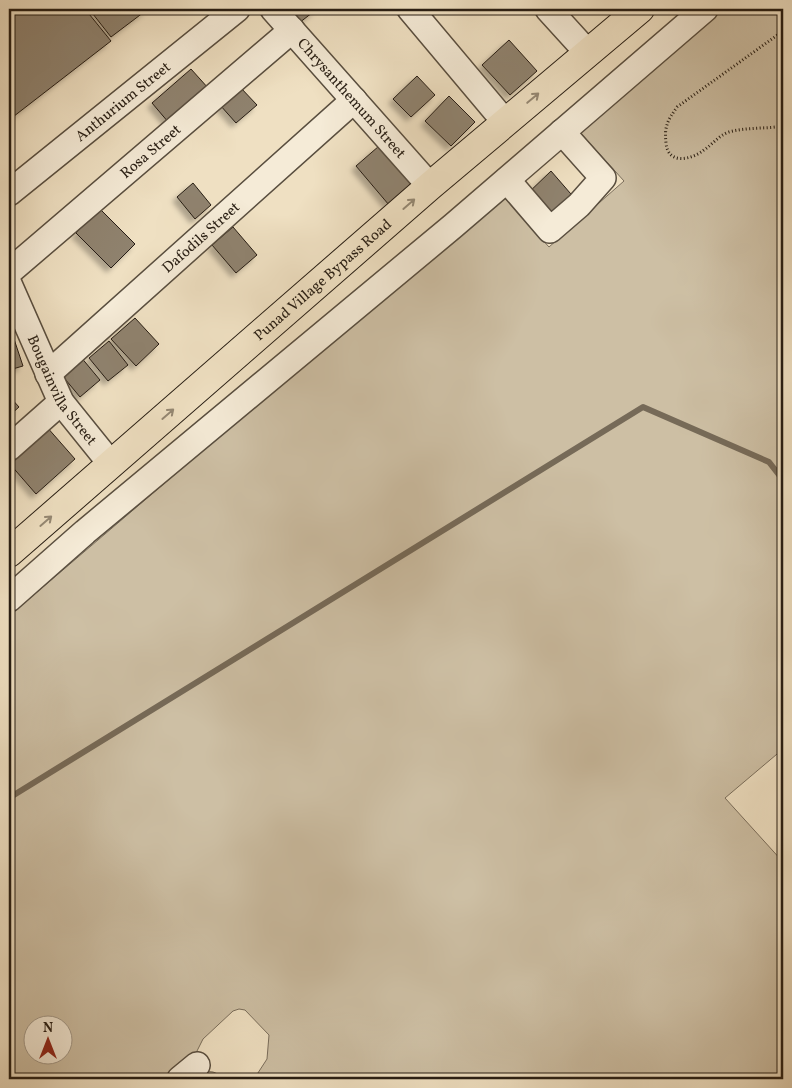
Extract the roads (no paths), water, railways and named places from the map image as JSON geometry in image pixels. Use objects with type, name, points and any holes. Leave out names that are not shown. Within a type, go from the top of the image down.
[{"type":"main road","name":"Punad Village Bypass Road","points":[[9,553],[430,186],[640,9]]},
{"type":"street","name":"Anthurium Street","points":[[9,193],[237,9]]},
{"type":"street","name":"Chrysanthemum Street","points":[[273,9],[430,186]]},
{"type":"street","points":[[410,9],[506,122]]},
{"type":"street","points":[[548,9],[588,53]]},
{"type":"street","points":[[9,599],[85,532],[506,180],[705,9]]},
{"type":"street","name":"Rosa Street","points":[[9,272],[292,30]]},
{"type":"street","name":"Dafodils Street","points":[[48,374],[354,100]]},
{"type":"street","points":[[506,180],[550,230],[579,205],[603,178],[562,132]]},
{"type":"street","name":"Bougainvilla Street","points":[[9,284],[61,402],[111,464]]},
{"type":"street","points":[[9,448],[61,402]]},
{"type":"waterway","points":[[9,798],[643,407],[769,462],[783,480]]}]
